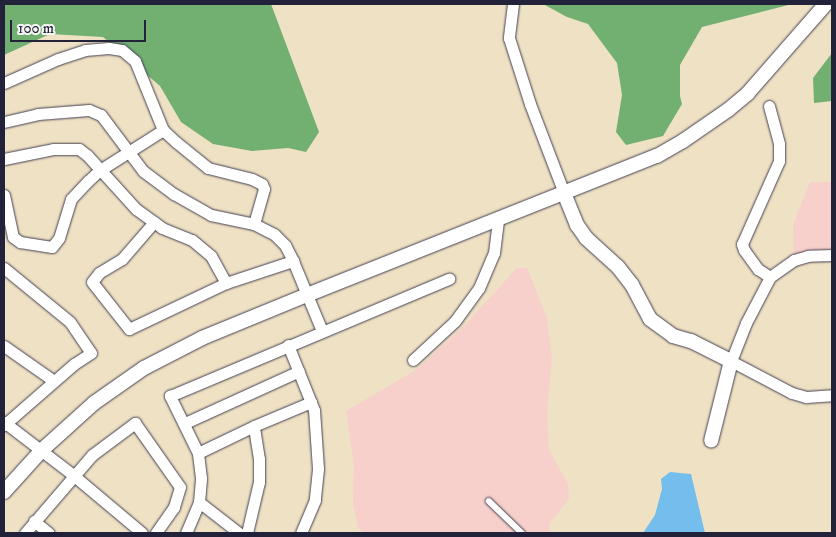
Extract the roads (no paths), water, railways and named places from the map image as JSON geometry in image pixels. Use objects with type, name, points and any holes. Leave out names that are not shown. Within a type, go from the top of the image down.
[{"type":"street","points":[[514,4],[509,38],[530,104],[577,224],[586,238],[618,267],[632,284],[650,319],[673,336],[691,341],[792,393],[806,397],[832,395]]},
{"type":"street","points":[[4,492],[42,450],[94,404],[144,368],[202,338],[657,156],[722,114],[764,77],[826,4]]},
{"type":"street","points":[[4,83],[58,59],[86,50],[109,48],[122,50],[136,61],[164,130],[208,168],[252,179],[262,184],[264,189],[254,224]]},
{"type":"street","points":[[769,106],[779,144],[779,161],[742,244],[758,269],[770,278]]},
{"type":"street","points":[[4,122],[38,114],[89,110],[101,115],[144,171],[174,194],[211,215],[254,224],[274,234],[285,246],[293,261],[322,331]]},
{"type":"street","points":[[4,195],[13,237],[20,242],[49,248],[54,246],[59,238],[71,199],[100,170],[164,130]]},
{"type":"street","points":[[4,159],[37,151],[74,148],[87,155],[123,197],[154,222],[192,240],[212,256],[226,283]]},
{"type":"street","points":[[413,360],[455,321],[479,288],[494,253],[498,221]]},
{"type":"street","points":[[154,222],[122,259],[99,273],[92,282],[129,329],[226,283],[293,261]]},
{"type":"street","points":[[711,441],[731,361],[746,323],[770,278],[794,260],[808,256],[832,255]]},
{"type":"street","points":[[4,268],[70,322],[91,353],[4,424],[42,450],[142,533]]},
{"type":"street","points":[[186,533],[199,502],[201,478],[198,453],[170,396],[449,279]]},
{"type":"street","points":[[288,345],[311,402],[318,483],[315,500],[304,532]]},
{"type":"street","points":[[4,346],[54,382]]},
{"type":"street","points":[[185,424],[299,371]]},
{"type":"street","points":[[198,453],[254,426],[311,402]]},
{"type":"street","points":[[25,533],[92,455],[135,423],[180,486],[174,507],[156,533]]},
{"type":"street","points":[[246,533],[259,482],[259,459],[254,426]]},
{"type":"street","points":[[199,502],[239,533]]},
{"type":"street","points":[[34,521],[49,533]]},
{"type":"lane","points":[[489,501],[522,533]]},
{"type":"water","points":[[670,472],[691,474],[705,533],[643,533],[655,515],[662,489],[661,479]]}]
